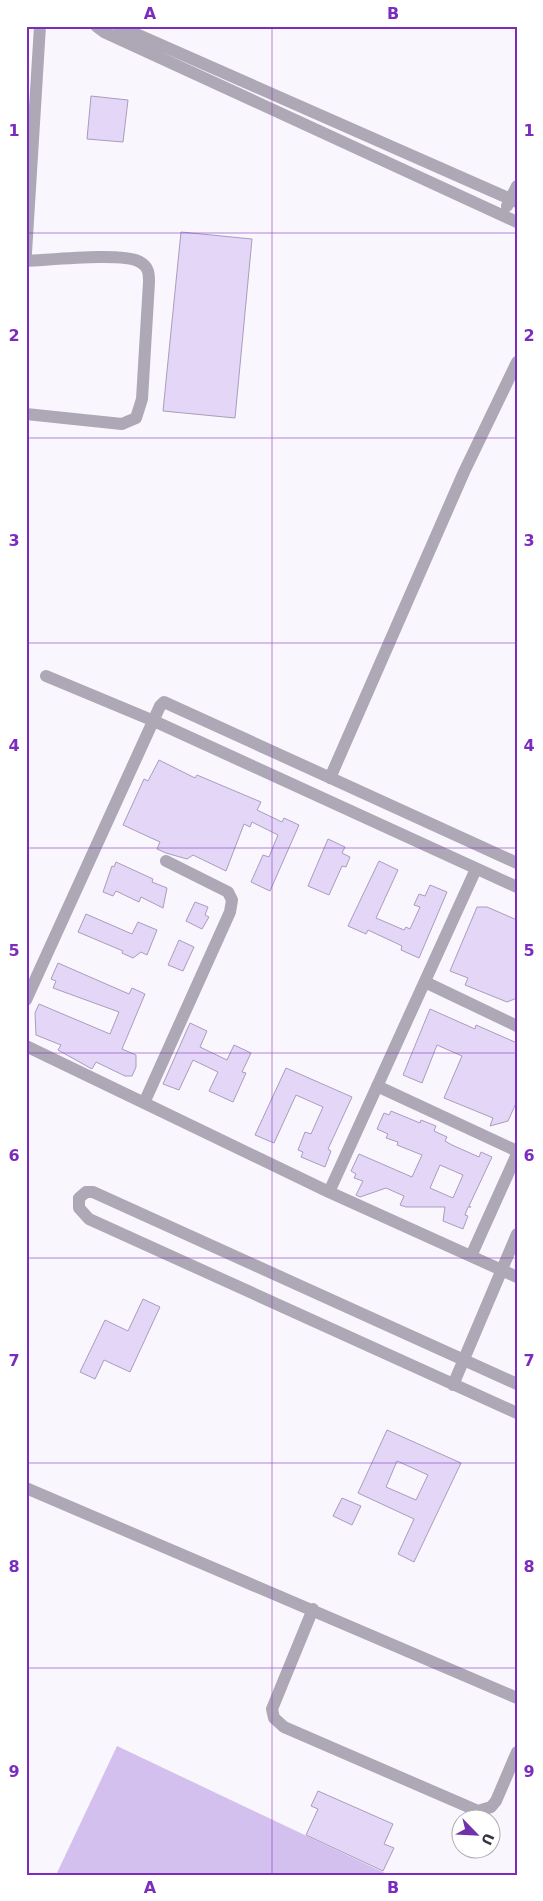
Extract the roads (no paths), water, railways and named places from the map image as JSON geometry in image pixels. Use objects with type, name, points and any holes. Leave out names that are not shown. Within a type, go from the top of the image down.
[{"type":"street","points":[[26,252],[30,137],[40,26]]},
{"type":"street","points":[[118,26],[514,201]]},
{"type":"street","points":[[102,28],[517,222]]},
{"type":"street","points":[[503,215],[514,201],[517,186]]},
{"type":"street","points":[[26,261],[123,258],[141,262],[148,270],[149,282],[142,399],[136,418],[122,424],[26,414]]},
{"type":"street","points":[[330,778],[464,472],[517,362]]},
{"type":"street","points":[[46,676],[154,721],[517,888]]},
{"type":"street","points":[[26,1000],[160,706],[167,703],[517,863]]},
{"type":"street","points":[[144,1103],[230,912],[232,900],[228,892],[166,861]]},
{"type":"street","points":[[329,1192],[476,869]]},
{"type":"street","points":[[425,982],[517,1026]]},
{"type":"street","points":[[26,1046],[329,1192],[517,1277]]},
{"type":"street","points":[[377,1086],[517,1152],[471,1256]]},
{"type":"street","points":[[517,1384],[93,1192],[86,1192],[79,1198],[79,1208],[89,1219],[517,1413]]},
{"type":"street","points":[[453,1384],[517,1234]]},
{"type":"street","points":[[26,1488],[313,1609],[517,1698]]},
{"type":"street","points":[[313,1609],[272,1709],[274,1718],[284,1727],[478,1811],[490,1807],[496,1801],[517,1752]]}]
